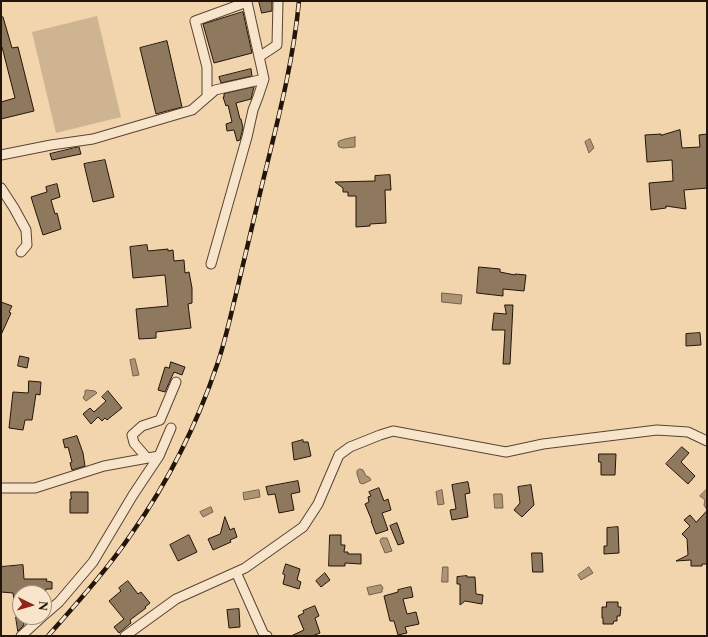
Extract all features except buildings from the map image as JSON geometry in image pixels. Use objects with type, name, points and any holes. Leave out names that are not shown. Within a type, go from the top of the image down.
[{"type":"street","points":[[259,57],[277,45],[278,1]]},
{"type":"street","points":[[207,97],[208,67],[195,21],[247,2],[264,79],[253,110],[247,137],[211,264]]},
{"type":"street","points":[[1,155],[51,145],[93,139],[192,110],[215,90],[264,79]]},
{"type":"street","points":[[1,188],[26,230],[27,245],[20,252]]},
{"type":"street","points":[[147,458],[134,443],[132,435],[142,426],[160,420],[176,382]]},
{"type":"street","points":[[52,608],[93,562],[132,495],[159,456],[171,428]]},
{"type":"street","points":[[125,636],[176,599],[245,568],[303,527],[318,504],[339,455],[350,447],[380,434],[393,431],[506,452],[543,444],[657,430],[688,432],[707,441]]},
{"type":"street","points":[[1,488],[35,488],[104,466],[159,456]]},
{"type":"street","points":[[236,572],[264,635],[267,636]]},
{"type":"street","points":[[21,636],[33,625]]},
{"type":"shaded area","points":[[97,16],[121,117],[56,133],[32,32]]},
{"type":"shaded area","points":[[355,137],[355,147],[339,147],[339,141]]},
{"type":"shaded area","points":[[590,139],[594,148],[589,153],[585,142]]},
{"type":"shaded area","points":[[442,293],[462,295],[461,304],[442,302]]},
{"type":"shaded area","points":[[135,359],[139,375],[133,376],[130,360]]},
{"type":"shaded area","points":[[85,391],[95,391],[97,393],[86,401],[83,398]]},
{"type":"shaded area","points":[[360,469],[363,470],[366,476],[371,480],[363,484],[360,483],[357,471]]},
{"type":"shaded area","points":[[707,489],[707,510],[704,505],[705,500],[700,496]]},
{"type":"shaded area","points":[[259,490],[260,497],[244,500],[243,493]]},
{"type":"shaded area","points":[[442,490],[444,504],[438,505],[436,492]]},
{"type":"shaded area","points":[[494,494],[502,494],[503,508],[495,508]]},
{"type":"shaded area","points":[[211,507],[213,512],[203,517],[200,512]]},
{"type":"shaded area","points":[[382,538],[387,538],[392,551],[385,553],[380,541]]},
{"type":"shaded area","points":[[443,567],[448,567],[448,582],[442,582]]},
{"type":"shaded area","points":[[589,567],[593,573],[581,580],[578,575]]},
{"type":"shaded area","points":[[381,585],[383,588],[382,592],[369,595],[367,588]]},
{"type":"railway","points":[[48,636],[102,573],[122,547],[158,494],[191,431],[209,387],[227,330],[278,119],[293,49],[299,1]]}]
